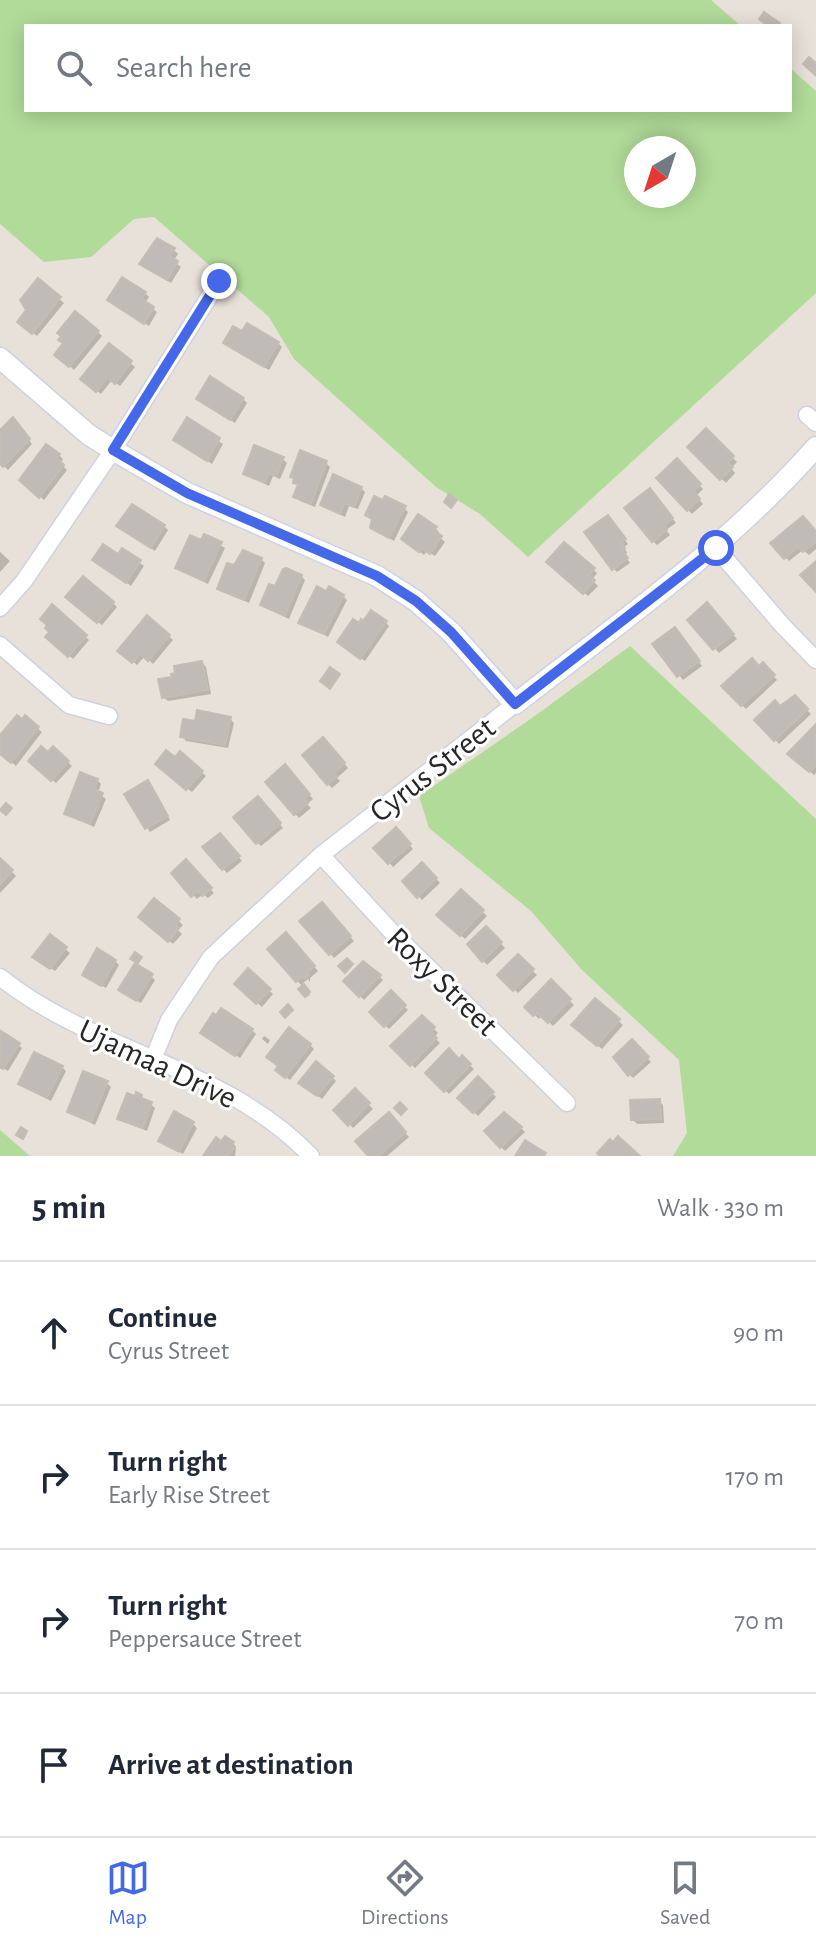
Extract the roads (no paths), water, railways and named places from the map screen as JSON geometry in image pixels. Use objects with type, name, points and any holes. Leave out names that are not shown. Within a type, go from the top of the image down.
[{"type":"street","points":[[0,608],[24,581],[113,450],[219,281]]},
{"type":"street","points":[[0,358],[89,435],[187,493],[377,576],[403,592],[451,632],[515,704]]},
{"type":"street","name":"Cyrus Street","points":[[154,1057],[169,1020],[211,957],[321,855],[716,548],[816,447]]},
{"type":"street","points":[[716,548],[816,660]]},
{"type":"street","points":[[0,645],[69,705],[109,716]]},
{"type":"street","name":"Roxy Street","points":[[321,855],[390,930],[567,1103]]},
{"type":"street","name":"Ujamaa Drive","points":[[0,977],[64,1019],[233,1094],[286,1132],[311,1156]]}]
